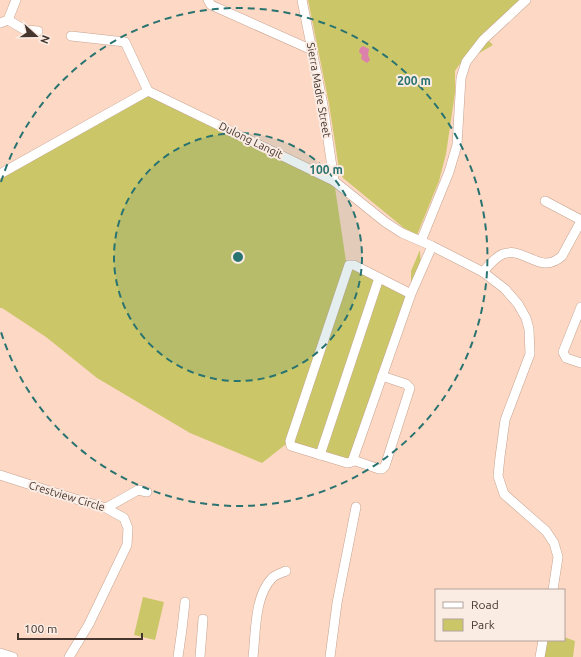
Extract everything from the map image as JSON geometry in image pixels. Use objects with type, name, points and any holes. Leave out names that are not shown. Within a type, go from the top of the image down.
[{"type":"street","points":[[16,0],[4,22],[25,30],[38,31]]},
{"type":"street","points":[[208,0],[211,5],[312,50]]},
{"type":"street","name":"Sierra Madre Street","points":[[302,0],[323,105],[334,180]]},
{"type":"street","points":[[421,241],[449,172],[457,145],[461,78],[466,62],[483,40],[526,0]]},
{"type":"street","points":[[0,174],[148,91],[125,42],[71,36]]},
{"type":"street","name":"Dulong Langit","points":[[148,91],[334,180],[385,222],[402,233],[432,246],[482,272],[505,289],[518,304],[526,318],[529,330],[530,354],[505,420],[498,476],[504,494],[546,531],[554,544],[558,557],[553,589]]},
{"type":"street","points":[[482,272],[495,259],[510,252],[544,264],[558,260],[562,256],[581,221],[545,201]]},
{"type":"street","points":[[411,294],[354,265],[349,265],[290,441],[293,448],[347,463],[353,460],[411,294],[432,246]]},
{"type":"street","points":[[320,455],[379,278]]},
{"type":"street","points":[[580,311],[563,352],[566,358],[581,363]]},
{"type":"street","points":[[353,460],[379,469],[382,469],[385,466],[410,388],[406,384],[382,376]]},
{"type":"street","name":"Crestview Circle","points":[[0,475],[106,508],[124,518],[128,528],[127,545],[89,624],[69,657]]},
{"type":"street","points":[[106,508],[138,490],[147,492]]},
{"type":"street","points":[[330,657],[337,603],[356,507]]},
{"type":"street","points":[[253,657],[259,602],[264,588],[273,577],[286,571]]},
{"type":"street","points":[[178,657],[185,602]]},
{"type":"street","points":[[200,657],[203,619]]},
{"type":"street","points":[[540,657],[543,641]]},
{"type":"street","points":[[0,653],[13,657]]},
{"type":"green space","points":[[308,0],[522,0],[482,34],[493,45],[459,65],[455,71],[455,93],[446,154],[439,181],[417,235],[404,228],[343,178],[339,169],[329,104]]},
{"type":"green space","points":[[148,91],[334,181],[347,268],[379,278],[411,293],[411,271],[420,250],[421,271],[347,463],[290,441],[262,463],[190,433],[97,378],[46,337],[0,308],[0,174]]},
{"type":"green space","points":[[143,597],[164,602],[155,640],[134,635]]},
{"type":"green space","points":[[565,637],[575,641],[573,657],[543,657],[546,641],[565,641]]},
{"type":"shaded area","points":[[363,46],[369,49],[368,55],[370,60],[367,63],[361,59],[362,55],[359,52],[360,48]]}]
